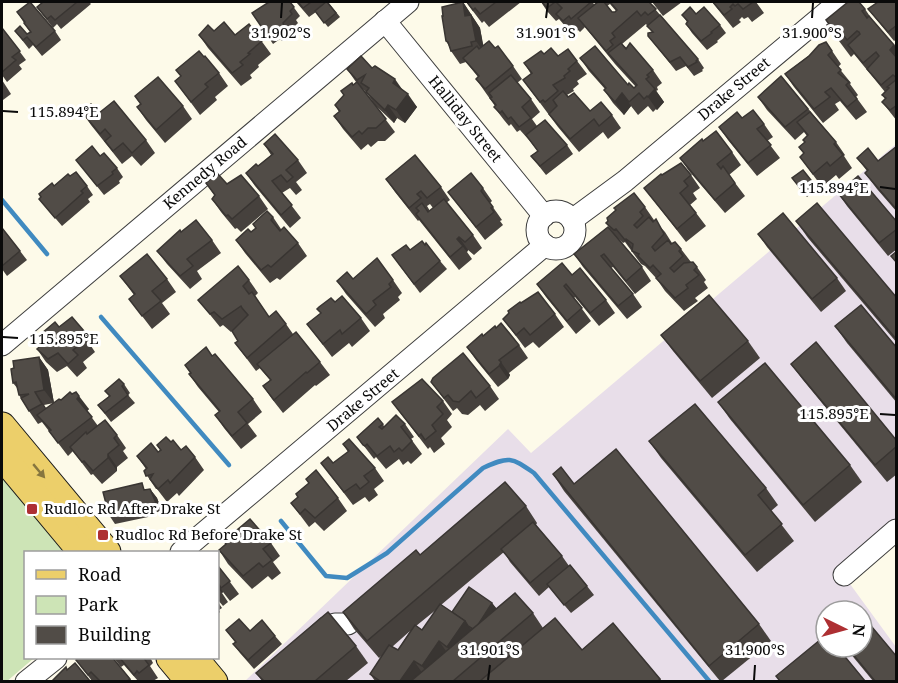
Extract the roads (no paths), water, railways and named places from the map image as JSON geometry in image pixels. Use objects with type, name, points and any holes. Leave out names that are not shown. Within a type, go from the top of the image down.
[{"type":"main road","points":[[2,426],[106,551]]},
{"type":"main road","points":[[2,456],[81,551]]},
{"type":"main road","points":[[172,659],[190,681]]},
{"type":"main road","points":[[197,659],[214,681]]},
{"type":"street","name":"Kennedy Road","points":[[2,345],[408,2]]},
{"type":"street","name":"Drake Street","points":[[572,220],[625,181],[839,2]]},
{"type":"street","name":"Halliday Street","points":[[385,21],[544,216]]},
{"type":"street","points":[[562,212],[572,220],[575,232],[570,244],[558,249],[545,245],[541,241],[538,231],[540,220],[544,216],[562,212]]},
{"type":"street","name":"Drake Street","points":[[182,551],[545,245]]},
{"type":"street","points":[[844,575],[897,530]]},
{"type":"street","points":[[296,654],[327,627],[335,624],[348,624],[390,591]]},
{"type":"street","points":[[27,681],[54,659]]},
{"type":"waterway","points":[[2,200],[47,254]]},
{"type":"waterway","points":[[101,317],[229,465]]},
{"type":"waterway","points":[[281,521],[326,576],[347,578],[387,553],[483,468],[499,461],[515,461],[534,473],[710,682]]},
{"type":"place","name":"Rudloc Rd After Drake St","points":[[32,509]]},
{"type":"place","name":"Rudloc Rd Before Drake St","points":[[103,535]]}]
